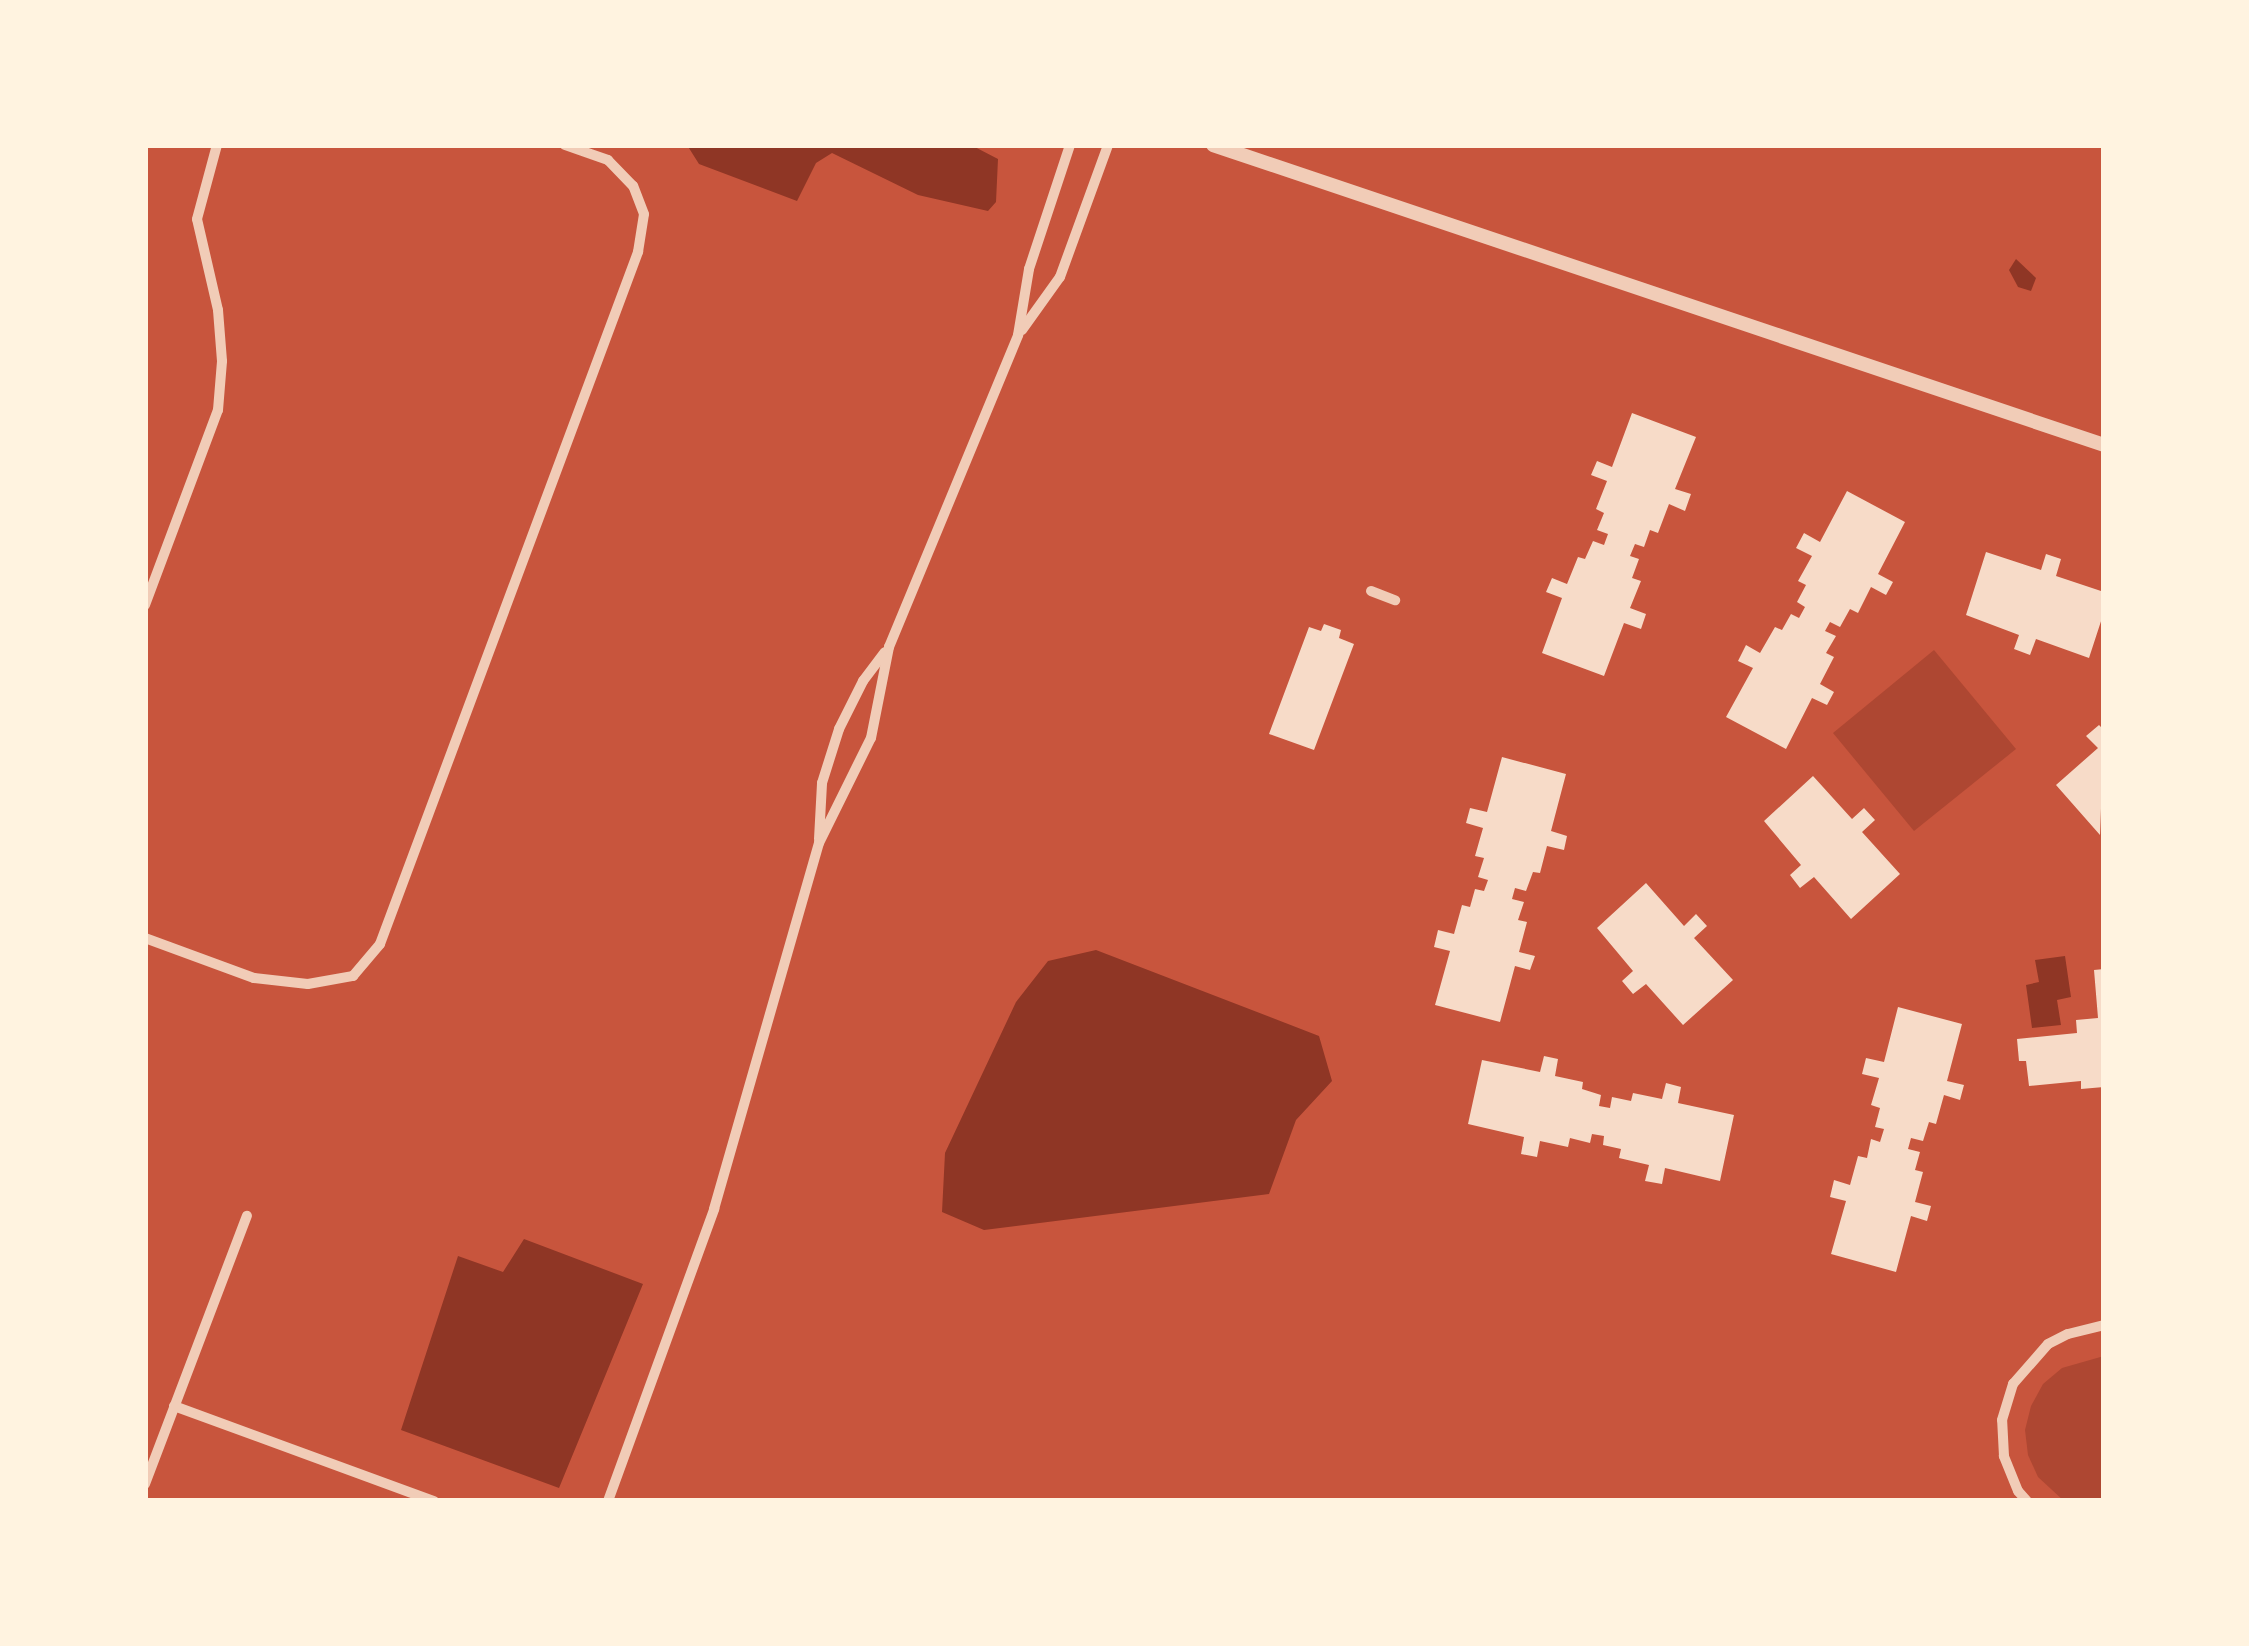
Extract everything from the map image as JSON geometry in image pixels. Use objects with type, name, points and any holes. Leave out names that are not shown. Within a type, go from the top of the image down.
[{"type":"street","points":[[145,605],[218,410],[222,361],[218,310],[197,219],[217,145]]},
{"type":"street","points":[[145,938],[254,978],[308,984],[353,976],[380,944],[638,252],[644,214],[633,186],[608,160],[566,145]]},
{"type":"street","points":[[608,1501],[714,1208],[819,844],[871,738],[889,647],[1018,335],[1029,269],[1070,145]]},
{"type":"street","points":[[1018,335],[1060,277],[1108,145]]},
{"type":"street","points":[[1213,145],[2104,445]]},
{"type":"street","points":[[1371,592],[1394,600]]},
{"type":"street","points":[[819,844],[822,783],[839,729],[863,681],[889,647]]},
{"type":"street","points":[[145,1484],[246,1216]]},
{"type":"street","points":[[2027,1501],[2018,1491],[2004,1456],[2002,1420],[2013,1384],[2048,1344],[2068,1334],[2104,1325]]},
{"type":"street","points":[[174,1406],[434,1501]]},
{"type":"shaded area","points":[[687,145],[971,145],[998,159],[996,202],[988,211],[918,195],[832,153],[816,163],[797,201],[699,164]]},
{"type":"shaded area","points":[[2016,259],[2036,278],[2031,291],[2018,287],[2009,270]]},
{"type":"shaded area","points":[[1934,650],[2016,749],[1914,831],[1833,733]]},
{"type":"shaded area","points":[[1096,950],[1319,1036],[1332,1081],[1296,1120],[1269,1194],[984,1230],[942,1212],[945,1153],[1016,1002],[1048,961]]},
{"type":"shaded area","points":[[2065,956],[2071,997],[2057,1000],[2061,1025],[2032,1028],[2026,985],[2039,982],[2035,960]]},
{"type":"shaded area","points":[[524,1239],[643,1284],[559,1488],[401,1430],[458,1256],[503,1272]]},
{"type":"shaded area","points":[[2104,1356],[2104,1501],[2064,1501],[2038,1477],[2028,1455],[2025,1430],[2031,1406],[2043,1384],[2062,1368]]},
{"type":"building","points":[[1632,413],[1696,437],[1675,489],[1691,494],[1685,511],[1669,504],[1658,533],[1650,530],[1644,547],[1635,544],[1630,556],[1639,559],[1632,578],[1641,581],[1630,608],[1646,614],[1641,629],[1624,623],[1604,676],[1542,653],[1562,598],[1546,592],[1552,578],[1567,584],[1578,557],[1585,559],[1593,541],[1604,545],[1608,534],[1597,530],[1604,513],[1596,509],[1607,481],[1591,475],[1597,461],[1612,467]]},
{"type":"building","points":[[1847,491],[1905,522],[1878,574],[1893,582],[1886,595],[1871,587],[1858,613],[1850,609],[1840,627],[1830,622],[1825,631],[1836,636],[1826,653],[1834,657],[1820,684],[1834,692],[1827,705],[1812,698],[1786,749],[1726,717],[1753,668],[1738,661],[1746,645],[1760,653],[1775,627],[1782,630],[1791,614],[1799,618],[1805,607],[1797,602],[1806,585],[1798,581],[1812,556],[1796,548],[1804,533],[1820,542]]},
{"type":"building","points":[[1986,552],[2041,570],[2046,554],[2061,559],[2056,576],[2104,592],[2104,612],[2089,658],[2036,639],[2030,655],[2014,649],[2019,635],[1966,615]]},
{"type":"building","points":[[1324,624],[1341,630],[1339,638],[1354,644],[1314,750],[1269,734],[1309,627],[1321,631]]},
{"type":"building","points":[[2099,725],[2104,730],[2100,835],[2056,785],[2098,748],[2086,736]]},
{"type":"building","points":[[1502,757],[1566,774],[1551,831],[1567,836],[1564,850],[1547,846],[1540,873],[1533,872],[1526,891],[1515,888],[1512,899],[1524,902],[1518,920],[1527,922],[1519,952],[1535,956],[1530,970],[1515,966],[1500,1022],[1435,1005],[1450,951],[1434,947],[1438,930],[1454,934],[1462,905],[1470,907],[1475,889],[1484,891],[1488,880],[1478,877],[1484,858],[1475,856],[1483,828],[1466,823],[1470,808],[1487,812]]},
{"type":"building","points":[[1813,776],[1852,819],[1864,808],[1875,820],[1862,832],[1900,874],[1851,919],[1814,877],[1800,888],[1790,875],[1801,865],[1764,821]]},
{"type":"building","points":[[1646,883],[1684,926],[1696,914],[1707,926],[1694,938],[1733,980],[1683,1025],[1646,984],[1633,994],[1622,981],[1633,971],[1597,928]]},
{"type":"building","points":[[2104,969],[2104,1087],[2081,1089],[2081,1081],[2029,1086],[2026,1061],[2019,1061],[2017,1039],[2077,1033],[2076,1020],[2098,1018],[2094,970]]},
{"type":"building","points":[[1898,1007],[1962,1024],[1947,1081],[1964,1085],[1960,1100],[1944,1095],[1936,1124],[1929,1122],[1923,1141],[1911,1138],[1908,1149],[1920,1152],[1915,1170],[1923,1172],[1915,1202],[1931,1206],[1927,1221],[1911,1216],[1896,1272],[1831,1254],[1846,1201],[1830,1197],[1834,1180],[1850,1185],[1858,1156],[1867,1158],[1871,1139],[1880,1142],[1884,1129],[1875,1127],[1880,1108],[1871,1105],[1879,1078],[1862,1074],[1866,1058],[1884,1062]]},
{"type":"building","points":[[1544,1056],[1558,1059],[1555,1076],[1583,1082],[1582,1089],[1601,1095],[1599,1106],[1610,1108],[1612,1097],[1631,1101],[1633,1093],[1662,1099],[1666,1083],[1681,1087],[1678,1103],[1734,1115],[1720,1181],[1665,1168],[1662,1184],[1645,1181],[1649,1165],[1619,1158],[1621,1149],[1603,1145],[1604,1136],[1592,1134],[1590,1143],[1570,1138],[1568,1147],[1540,1141],[1537,1157],[1521,1154],[1524,1137],[1468,1124],[1482,1060],[1540,1072]]}]
